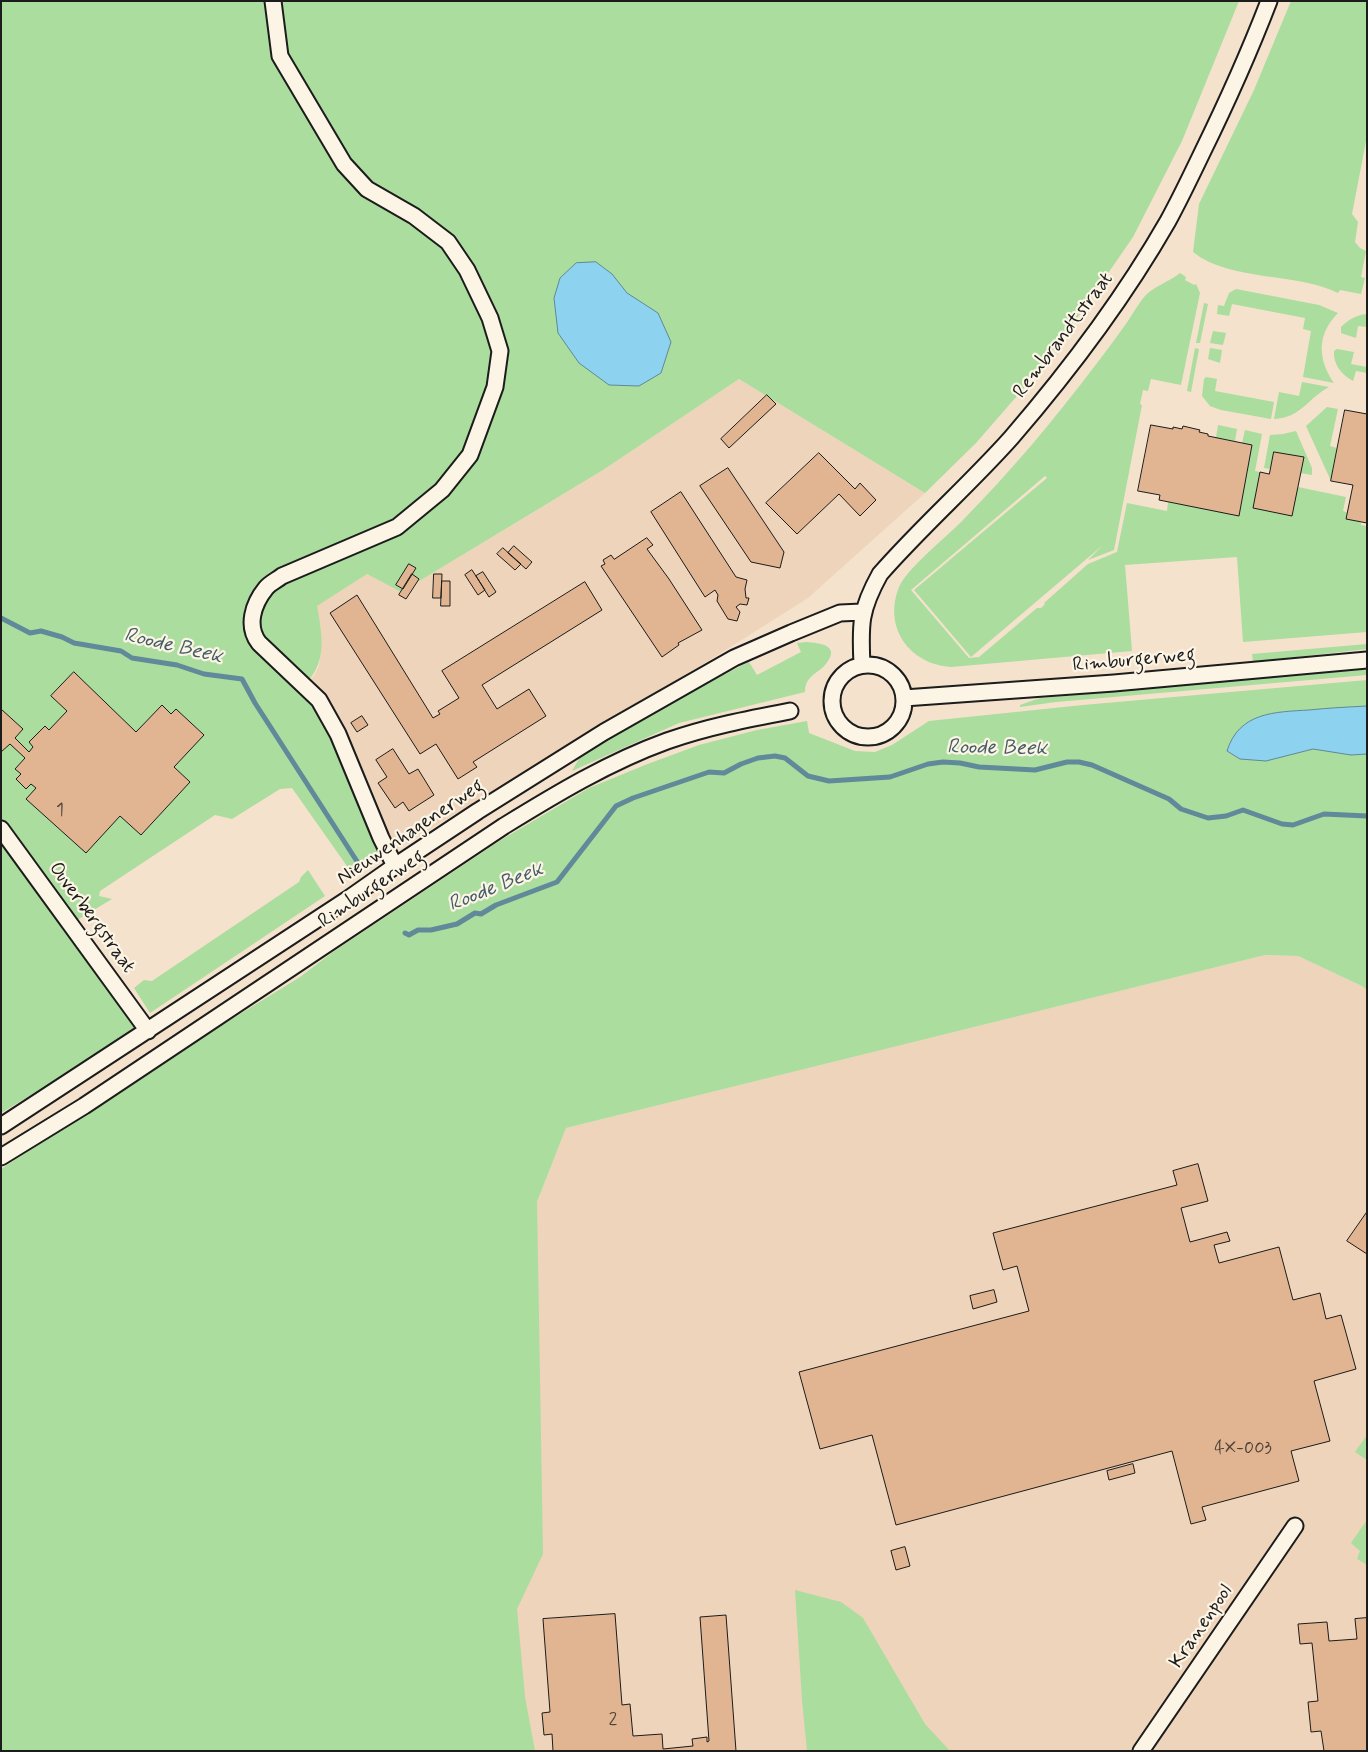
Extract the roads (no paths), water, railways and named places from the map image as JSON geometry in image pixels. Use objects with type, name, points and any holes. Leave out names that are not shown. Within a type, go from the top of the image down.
[{"type":"street","points":[[273,1],[280,56],[344,164],[367,189],[414,216],[448,242],[467,270],[490,318],[500,351],[496,387],[470,455],[442,490],[396,527],[282,576],[267,587],[257,602],[251,623],[253,635],[259,643],[319,700],[338,734],[381,838],[395,866]]},
{"type":"street","name":"Rembrandtstraat","points":[[862,665],[862,612],[880,574],[1012,437],[1100,324],[1136,272],[1168,219],[1221,114],[1268,1]]},
{"type":"street","name":"Nieuwenhagenerweg","points":[[1,1126],[348,899],[478,811],[604,732],[734,658],[790,632],[840,613],[862,612]]},
{"type":"street","name":"Rimburgerweg","points":[[904,698],[1124,682],[1367,660]]},
{"type":"street","points":[[872,664],[891,672],[902,688],[904,707],[897,723],[884,734],[867,737],[850,733],[843,728],[833,713],[832,696],[834,687],[845,672],[853,667],[862,665],[872,664]]},
{"type":"street","name":"Rimburgerweg","points":[[1,1157],[84,1106],[504,826],[560,792],[611,765],[666,742],[724,725],[790,711]]},
{"type":"street","name":"Ouverbergstraat","points":[[1,829],[148,1031]]},
{"type":"street","name":"Kranenpool","points":[[1141,1751],[1295,1526]]},
{"type":"water","points":[[596,262],[612,274],[627,293],[658,313],[671,342],[661,373],[639,386],[609,385],[579,363],[558,333],[554,298],[560,278],[576,263]]},
{"type":"water","points":[[1367,706],[1367,754],[1351,755],[1313,749],[1266,761],[1240,759],[1227,751],[1240,728],[1249,721],[1260,717],[1284,712]]},
{"type":"waterway","name":"Roode Beek","points":[[1,618],[30,633],[41,631],[62,637],[74,643],[121,651],[132,658],[177,665],[204,674],[242,679],[255,703],[360,866]]},
{"type":"waterway","name":"Roode Beek","points":[[405,933],[409,935],[418,930],[431,930],[457,924],[475,913],[481,914],[496,905],[557,882],[616,806],[633,798],[709,772],[724,773],[758,758],[775,756],[785,758],[808,776],[829,781],[890,777],[928,764],[943,762],[979,767],[1035,770],[1067,762],[1079,762],[1092,765],[1169,799],[1181,809],[1208,818],[1226,816],[1243,810],[1282,824],[1293,825],[1324,814],[1367,816]]}]
